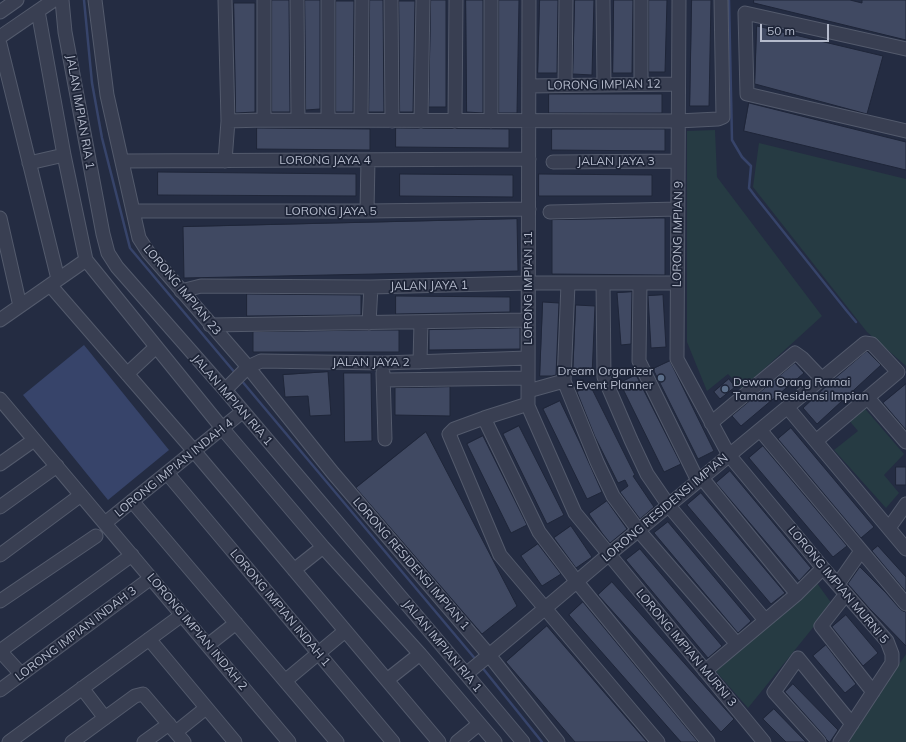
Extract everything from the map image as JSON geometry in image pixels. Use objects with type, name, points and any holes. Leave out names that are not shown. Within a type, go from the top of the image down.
[{"type":"street","points":[[0,37],[54,0]]},
{"type":"street","name":"JALAN IMPIAN RIA 1","points":[[62,0],[65,32],[101,226],[108,253],[117,267],[236,379],[242,412],[479,664],[523,742]]},
{"type":"street","name":"LORONG IMPIAN 23","points":[[95,0],[107,95],[139,238],[148,252],[210,325],[236,379],[333,473]]},
{"type":"street","points":[[225,0],[228,121],[225,161]]},
{"type":"street","points":[[264,0],[264,120]]},
{"type":"street","points":[[297,0],[298,120]]},
{"type":"street","points":[[328,0],[328,120]]},
{"type":"street","points":[[361,120],[362,0]]},
{"type":"street","points":[[391,0],[392,120]]},
{"type":"street","points":[[421,120],[422,0]]},
{"type":"street","points":[[455,121],[456,0]]},
{"type":"street","points":[[491,0],[491,121]]},
{"type":"street","name":"LORONG IMPIAN 11","points":[[529,0],[528,406],[575,513],[609,555]]},
{"type":"street","points":[[565,85],[566,0]]},
{"type":"street","points":[[603,0],[604,85]]},
{"type":"street","points":[[641,0],[641,84]]},
{"type":"street","name":"LORONG IMPIAN 9","points":[[679,0],[677,359],[729,455]]},
{"type":"street","points":[[228,121],[678,121],[718,119],[723,117],[721,0]]},
{"type":"street","points":[[0,12],[13,1]]},
{"type":"street","name":"JALAN IMPIAN RIA 1","points":[[38,11],[64,155],[86,260],[222,428],[323,547],[420,654],[495,742]]},
{"type":"street","points":[[906,49],[745,13],[747,94],[906,131]]},
{"type":"street","points":[[0,44],[29,163],[54,282],[127,374],[194,451],[439,742]]},
{"type":"street","name":"LORONG IMPIAN 12","points":[[529,86],[678,84]]},
{"type":"street","points":[[29,163],[64,155]]},
{"type":"street","name":"LORONG JAYA 4","points":[[122,161],[529,159]]},
{"type":"street","points":[[367,211],[368,160]]},
{"type":"street","name":"JALAN JAYA 3","points":[[553,162],[678,161]]},
{"type":"street","name":"LORONG JAYA 5","points":[[133,211],[529,209]]},
{"type":"street","points":[[550,212],[678,209]]},
{"type":"street","points":[[0,218],[20,306]]},
{"type":"street","points":[[0,320],[86,260]]},
{"type":"street","name":"JALAN JAYA 1","points":[[181,291],[201,286],[371,287],[528,283],[677,283]]},
{"type":"street","points":[[603,283],[604,377],[647,474],[669,506],[765,620]]},
{"type":"street","points":[[640,283],[639,361],[700,480],[797,594]]},
{"type":"street","points":[[568,284],[564,381],[597,462],[613,496],[639,531],[737,644]]},
{"type":"street","points":[[370,323],[371,287]]},
{"type":"street","points":[[210,325],[528,320]]},
{"type":"street","points":[[420,362],[421,322]]},
{"type":"street","name":"LORONG RESIDENSI IMPIAN","points":[[479,664],[865,343],[872,344],[898,372],[868,398]]},
{"type":"street","points":[[127,374],[156,347]]},
{"type":"street","points":[[711,423],[795,353],[802,358],[822,379]]},
{"type":"street","name":"JALAN JAYA 2","points":[[236,379],[261,361],[383,363],[528,358]]},
{"type":"street","points":[[383,363],[385,439]]},
{"type":"street","points":[[384,380],[528,378]]},
{"type":"street","points":[[564,381],[484,418],[454,429],[449,434],[500,555],[658,742]]},
{"type":"street","points":[[816,441],[868,398],[906,442]]},
{"type":"street","name":"LORONG IMPIAN INDAH 2","points":[[3,407],[57,466],[289,742]]},
{"type":"street","points":[[788,408],[906,549]]},
{"type":"street","name":"LORONG IMPIAN INDAH 4","points":[[105,523],[242,412]]},
{"type":"street","points":[[484,418],[539,532],[577,582],[708,742]]},
{"type":"street","points":[[760,430],[906,604]]},
{"type":"street","points":[[0,464],[34,440]]},
{"type":"street","name":"LORONG IMPIAN MURNI 5","points":[[729,455],[823,568],[887,641],[892,654],[892,663],[840,742]]},
{"type":"street","points":[[0,507],[57,466]]},
{"type":"street","name":"LORONG IMPIAN INDAH 1","points":[[167,473],[393,742]]},
{"type":"street","name":"LORONG RESIDENSI IMPIAN 1","points":[[333,473],[479,664]]},
{"type":"street","points":[[0,555],[81,495]]},
{"type":"street","points":[[132,501],[337,742]]},
{"type":"street","points":[[889,528],[906,504]]},
{"type":"street","points":[[0,601],[96,536]]},
{"type":"street","points":[[294,570],[323,547]]},
{"type":"street","points":[[861,552],[821,626],[873,692]]},
{"type":"street","points":[[21,674],[0,651],[132,555]]},
{"type":"street","name":"LORONG IMPIAN MURNI 3","points":[[609,555],[764,742]]},
{"type":"street","points":[[705,671],[797,594],[823,568]]},
{"type":"street","name":"LORONG IMPIAN INDAH 3","points":[[0,690],[151,578]]},
{"type":"street","points":[[10,742],[182,615]]},
{"type":"street","points":[[208,645],[236,623]]},
{"type":"street","points":[[285,681],[345,631]]},
{"type":"street","points":[[149,639],[235,742]]},
{"type":"street","points":[[387,680],[420,654]]},
{"type":"street","points":[[819,742],[774,692],[798,658],[852,724]]},
{"type":"street","points":[[479,664],[558,742]]},
{"type":"street","points":[[82,688],[105,718]]},
{"type":"street","points":[[72,742],[135,696],[143,694],[176,733]]},
{"type":"street","points":[[144,742],[176,733],[206,708]]},
{"type":"street","points":[[457,742],[479,724]]},
{"type":"shaded area","points":[[715,130],[717,177],[822,316],[742,389],[728,374],[707,391],[687,342],[687,131]]},
{"type":"shaded area","points":[[759,143],[906,179],[906,366],[867,332],[753,187]]},
{"type":"shaded area","points":[[861,404],[904,454],[884,475],[899,493],[886,508],[834,450],[858,431],[847,418]]},
{"type":"shaded area","points":[[814,579],[832,604],[748,708],[713,668]]},
{"type":"shaded area","points":[[906,654],[906,742],[847,742]]},
{"type":"water","points":[[84,345],[169,450],[108,500],[23,395]]},
{"type":"building","points":[[272,0],[289,0],[290,112],[272,112]]},
{"type":"building","points":[[305,0],[320,0],[320,109],[306,110]]},
{"type":"building","points":[[370,0],[383,0],[384,112],[369,112]]},
{"type":"building","points":[[431,0],[446,0],[446,107],[429,107]]},
{"type":"building","points":[[466,0],[483,0],[483,113],[467,112]]},
{"type":"building","points":[[499,0],[519,0],[517,113],[499,113]]},
{"type":"building","points":[[540,0],[558,0],[557,73],[538,73]]},
{"type":"building","points":[[575,0],[594,0],[592,75],[573,74]]},
{"type":"building","points":[[614,0],[633,0],[632,73],[613,73]]},
{"type":"building","points":[[649,0],[667,0],[665,72],[649,72]]},
{"type":"building","points":[[692,0],[711,0],[709,106],[690,106]]},
{"type":"building","points":[[754,0],[850,0],[862,3],[862,0],[906,0],[906,40],[754,3]]},
{"type":"building","points":[[336,1],[354,1],[353,112],[336,112]]},
{"type":"building","points":[[399,1],[415,1],[413,112],[400,112]]},
{"type":"building","points":[[234,3],[255,3],[255,112],[236,113]]},
{"type":"building","points":[[757,26],[883,56],[867,114],[755,84]]},
{"type":"building","points":[[549,94],[662,94],[662,113],[549,113]]},
{"type":"building","points":[[749,103],[906,142],[906,170],[744,131]]},
{"type":"building","points":[[257,128],[370,129],[370,150],[257,149]]},
{"type":"building","points":[[396,128],[509,129],[509,148],[396,147]]},
{"type":"building","points":[[552,129],[665,129],[665,151],[552,150]]},
{"type":"building","points":[[158,172],[356,174],[356,196],[158,195]]},
{"type":"building","points":[[400,174],[513,175],[513,197],[400,196]]},
{"type":"building","points":[[539,174],[652,175],[652,196],[539,196]]},
{"type":"building","points":[[665,218],[665,275],[552,274],[552,220]]},
{"type":"building","points":[[517,219],[518,271],[184,278],[183,227]]},
{"type":"building","points":[[632,292],[631,344],[621,345],[617,293]]},
{"type":"building","points":[[247,294],[361,295],[361,315],[247,316]]},
{"type":"building","points":[[663,295],[666,347],[651,348],[648,296]]},
{"type":"building","points":[[396,296],[510,297],[510,312],[396,314]]},
{"type":"building","points":[[543,302],[559,303],[556,375],[552,376],[540,376]]},
{"type":"building","points":[[576,305],[595,306],[592,376],[573,375]]},
{"type":"building","points":[[520,328],[520,349],[429,350],[429,330]]},
{"type":"building","points":[[399,330],[399,352],[253,352],[253,332]]},
{"type":"building","points":[[867,351],[881,365],[817,424],[803,408]]},
{"type":"building","points":[[670,361],[714,451],[698,459],[653,369]]},
{"type":"building","points":[[795,363],[804,373],[741,426],[732,416]]},
{"type":"building","points":[[328,372],[331,415],[310,416],[308,396],[285,397],[283,375]]},
{"type":"building","points":[[344,373],[371,373],[372,441],[345,442]]},
{"type":"building","points":[[636,375],[681,464],[664,472],[620,383]]},
{"type":"building","name":"Dewan Orang Ramai Taman Residensi Impian","points":[[729,379],[735,387],[720,399],[714,392]]},
{"type":"building","points":[[906,384],[906,430],[883,403]]},
{"type":"building","points":[[590,385],[635,475],[633,476],[654,507],[640,519],[620,492],[628,486],[625,480],[618,483],[595,437],[577,392]]},
{"type":"building","points":[[450,387],[450,416],[395,415],[395,388]]},
{"type":"building","points":[[560,401],[602,492],[587,499],[543,409]]},
{"type":"building","points":[[519,426],[564,515],[547,524],[503,434]]},
{"type":"building","points":[[791,428],[874,527],[861,538],[778,439]]},
{"type":"building","points":[[426,432],[517,606],[482,634],[356,488]]},
{"type":"building","points":[[483,436],[527,525],[511,533],[467,444]]},
{"type":"building","points":[[763,446],[847,546],[833,557],[749,458]]},
{"type":"building","points":[[896,467],[906,467],[906,485],[896,485]]},
{"type":"building","points":[[730,471],[811,568],[799,581],[716,483]]},
{"type":"building","points":[[701,493],[785,593],[771,604],[687,505]]},
{"type":"building","points":[[607,501],[627,529],[610,543],[589,514]]},
{"type":"building","points":[[668,522],[751,621],[738,633],[654,533]]},
{"type":"building","points":[[571,526],[592,557],[576,568],[554,538]]},
{"type":"building","points":[[538,544],[561,574],[542,586],[521,556]]},
{"type":"building","points":[[878,546],[906,577],[906,592],[872,551]]},
{"type":"building","points":[[640,549],[722,646],[708,658],[626,560]]},
{"type":"building","points":[[860,567],[900,609],[906,612],[906,646],[848,584]]},
{"type":"building","points":[[612,582],[734,719],[721,732],[598,595]]},
{"type":"building","points":[[583,602],[698,742],[681,742],[569,615]]},
{"type":"building","points":[[846,615],[878,653],[863,666],[832,627]]},
{"type":"building","points":[[547,626],[647,742],[575,742],[506,662]]},
{"type":"building","points":[[826,645],[856,684],[845,693],[813,656]]},
{"type":"building","points":[[793,684],[838,730],[830,742],[785,692]]},
{"type":"building","points":[[774,709],[806,742],[786,742],[763,719]]},
{"type":"waterway","points":[[84,0],[92,83],[102,138],[130,248],[236,374]]},
{"type":"waterway","points":[[729,0],[732,140],[742,157],[751,166],[749,188],[856,322]]},
{"type":"waterway","points":[[241,380],[477,661]]},
{"type":"waterway","points":[[481,666],[542,742]]},
{"type":"place","name":"Dream Organizer - Event Planner","points":[[661,378]]},
{"type":"place","name":"Dewan Orang Ramai Taman Residensi Impian","points":[[725,389]]}]
